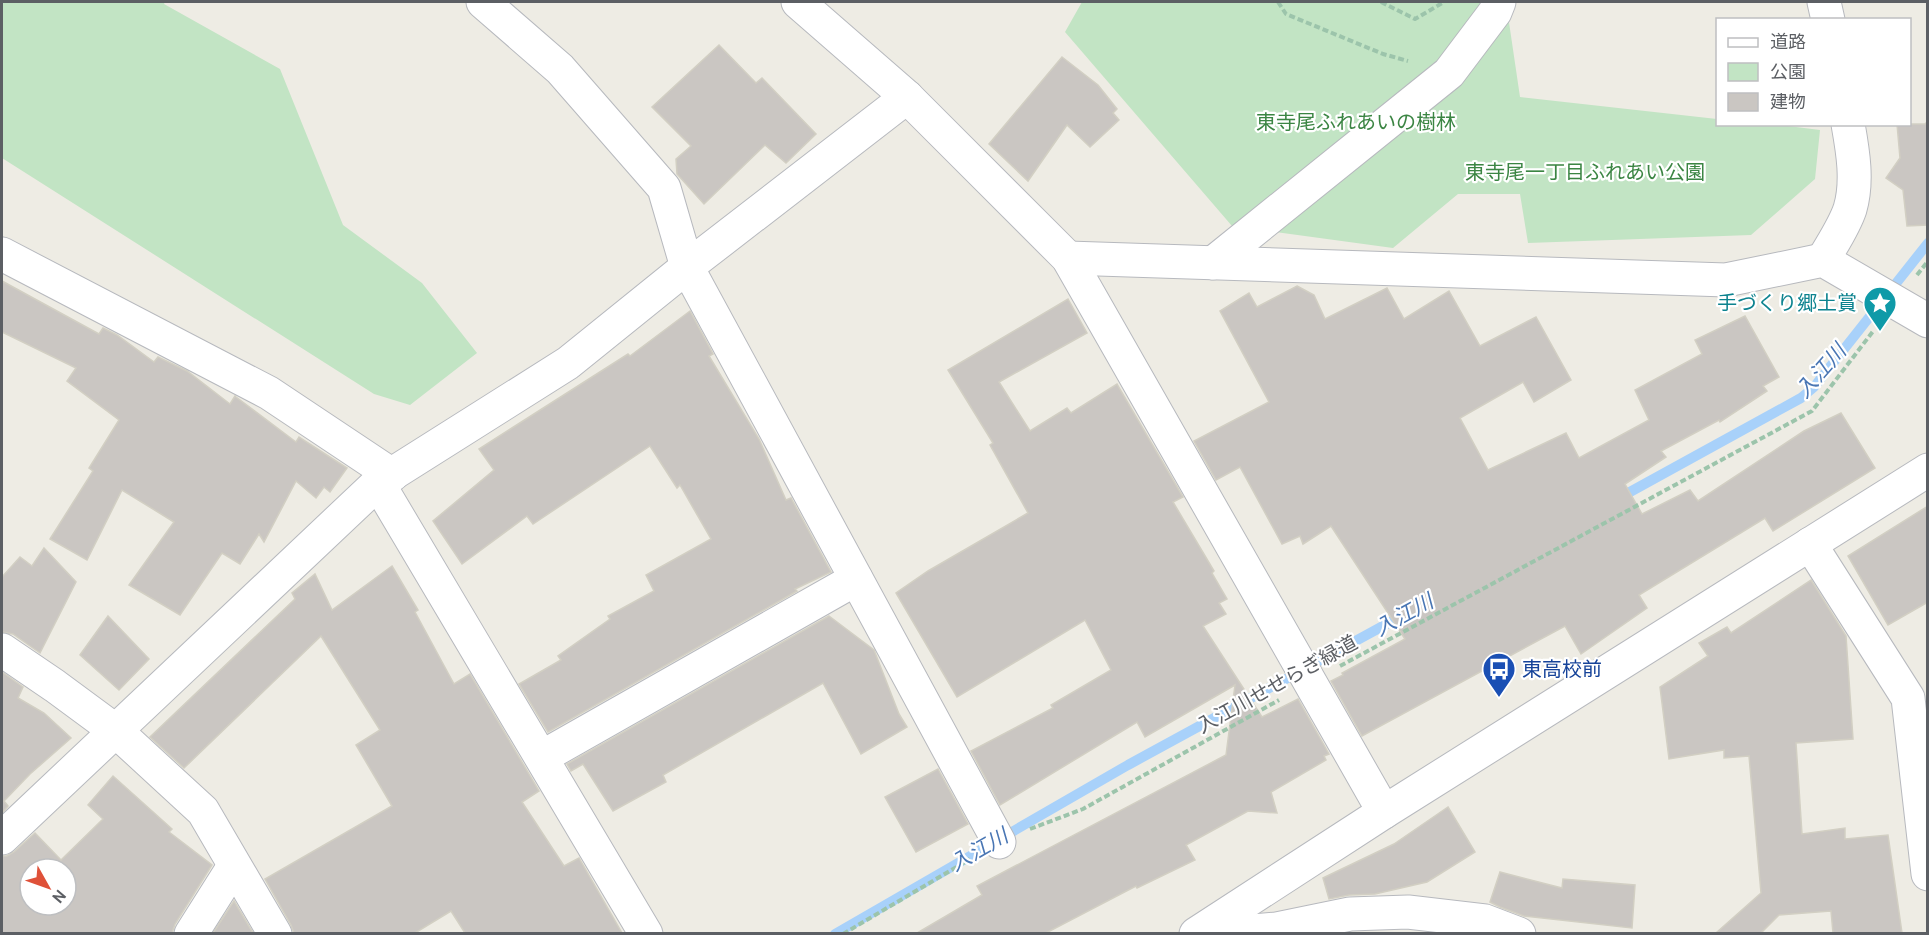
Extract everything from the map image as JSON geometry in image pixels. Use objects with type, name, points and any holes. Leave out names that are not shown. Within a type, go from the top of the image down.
[{"type":"street","points":[[483,2],[560,69],[664,188],[687,267],[999,842]]},
{"type":"street","points":[[798,2],[907,97],[1068,258],[1384,813]]},
{"type":"street","points":[[1213,263],[1449,73],[1496,12],[1498,2]]},
{"type":"street","points":[[1824,2],[1828,18]]},
{"type":"street","points":[[2,837],[385,479],[568,363],[687,267],[907,97]]},
{"type":"street","points":[[1824,260],[1850,210],[1854,162],[1848,126]]},
{"type":"street","points":[[2,255],[269,393],[385,479],[542,757],[646,933]]},
{"type":"street","points":[[1068,258],[1726,280],[1824,260],[1928,321]]},
{"type":"street","points":[[1209,926],[1928,470]]},
{"type":"street","points":[[1809,544],[1918,697],[1928,874]]},
{"type":"street","points":[[542,757],[856,579]]},
{"type":"street","points":[[2,650],[116,731],[203,812],[274,933]]},
{"type":"street","points":[[191,933],[234,866]]},
{"type":"street","points":[[1209,926],[1253,931],[1277,929],[1350,914],[1408,912],[1485,921],[1519,933]]},
{"type":"path","points":[[1278,2],[1286,14],[1383,54],[1449,73]]},
{"type":"path","points":[[1381,2],[1415,19],[1444,2]]},
{"type":"path","name":"入江川せせらぎ緑道","points":[[843,933],[999,842],[1083,809],[1309,683],[1812,411],[1928,261]]},
{"type":"green space","points":[[2,2],[165,2],[164,4],[280,69],[343,225],[422,283],[477,353],[410,405],[374,394],[2,158]]},
{"type":"green space","name":"東寺尾ふれあいの樹林","points":[[1082,2],[1506,2],[1520,97],[1716,119],[1716,126],[1788,126],[1820,130],[1815,179],[1751,235],[1528,243],[1520,194],[1458,194],[1393,248],[1232,226],[1065,32]]},
{"type":"building","points":[[719,45],[756,83],[762,78],[816,134],[786,163],[765,145],[704,204],[677,174],[676,159],[691,146],[652,107]]},
{"type":"building","points":[[1062,57],[1098,85],[1117,109],[1113,113],[1119,120],[1090,147],[1067,125],[1028,181],[989,144]]},
{"type":"building","points":[[1928,121],[1928,225],[1907,226],[1903,190],[1886,178],[1900,158],[1897,126],[1925,124]]},
{"type":"building","points":[[2,281],[99,334],[103,328],[117,335],[154,362],[158,357],[187,371],[230,404],[235,396],[296,442],[299,437],[347,468],[330,492],[324,487],[316,498],[296,481],[264,542],[259,534],[240,564],[222,553],[180,615],[129,585],[174,522],[122,490],[87,560],[50,539],[93,471],[89,468],[119,420],[67,381],[76,368],[2,332]]},
{"type":"building","points":[[1297,286],[1314,295],[1325,319],[1387,288],[1404,319],[1449,291],[1480,346],[1536,317],[1571,380],[1534,402],[1523,382],[1460,418],[1488,470],[1566,433],[1579,458],[1649,420],[1635,390],[1702,354],[1695,340],[1745,316],[1779,377],[1763,386],[1767,391],[1720,422],[1719,420],[1661,451],[1666,457],[1625,484],[1642,514],[1690,490],[1698,501],[1804,431],[1841,413],[1875,468],[1773,531],[1765,518],[1639,595],[1647,608],[1581,654],[1565,626],[1362,736],[1331,681],[1405,639],[1331,526],[1303,544],[1300,536],[1282,544],[1240,467],[1216,480],[1194,441],[1269,402],[1220,311],[1249,293],[1257,307]]},
{"type":"building","points":[[1068,299],[1087,333],[999,382],[1030,431],[1067,408],[1071,413],[1117,384],[1183,497],[1173,502],[1214,571],[1212,573],[1227,599],[1219,603],[1226,614],[1203,626],[1262,717],[1298,699],[1329,754],[1324,756],[1326,760],[1271,792],[1277,813],[1248,811],[1186,845],[1195,860],[1137,888],[1136,886],[1046,933],[917,933],[982,895],[977,886],[1226,755],[1235,685],[1145,737],[1137,722],[1000,805],[971,751],[1053,708],[1051,705],[1111,670],[1085,620],[957,697],[896,593],[928,571],[1028,513],[990,445],[993,443],[948,370]]},
{"type":"building","points":[[690,311],[713,354],[709,356],[759,439],[786,500],[791,498],[831,572],[795,589],[797,591],[548,732],[519,684],[561,660],[558,656],[610,619],[608,616],[654,591],[646,575],[711,539],[680,485],[677,488],[650,446],[533,524],[527,516],[462,564],[433,521],[494,470],[479,449],[628,354],[630,356]]},
{"type":"building","points":[[1928,506],[1928,602],[1888,625],[1848,556]]},
{"type":"building","points":[[44,548],[76,582],[40,653],[13,634],[2,632],[2,577],[20,557],[32,566]]},
{"type":"building","points":[[392,566],[418,610],[415,612],[454,684],[470,674],[539,791],[522,802],[564,866],[579,858],[622,933],[465,933],[451,911],[415,933],[294,933],[265,879],[392,806],[356,745],[380,730],[321,636],[184,768],[150,737],[295,599],[292,593],[315,574],[332,610]]},
{"type":"building","points":[[1811,580],[1846,636],[1853,739],[1796,743],[1802,834],[1845,828],[1845,839],[1888,835],[1902,933],[1833,933],[1831,911],[1779,915],[1761,933],[1716,933],[1761,893],[1749,756],[1724,758],[1724,750],[1669,759],[1660,687],[1708,656],[1699,643],[1727,627],[1731,633]]},
{"type":"building","points":[[108,616],[149,659],[119,690],[80,655]]},
{"type":"building","points":[[829,616],[874,650],[899,714],[907,727],[861,754],[823,683],[663,775],[666,782],[613,811],[583,764],[571,771],[567,764]]},
{"type":"building","points":[[2,672],[23,687],[18,698],[44,713],[71,738],[30,774],[4,801],[8,806],[2,813]]},
{"type":"building","points":[[938,769],[968,824],[916,852],[885,797]]},
{"type":"building","points":[[113,776],[172,829],[169,832],[212,865],[175,924],[172,933],[2,933],[2,856],[14,852],[35,833],[58,857],[18,857],[18,917],[78,917],[78,857],[64,857],[103,819],[88,805]]},
{"type":"building","points":[[1448,807],[1475,852],[1427,882],[1375,894],[1349,895],[1329,899],[1323,878],[1394,844]]},
{"type":"building","points":[[1500,872],[1562,888],[1563,879],[1635,885],[1632,928],[1524,916],[1500,907],[1490,902]]},
{"type":"building","points":[[234,901],[253,933],[213,933]]},
{"type":"waterway","name":"入江川","points":[[1619,498],[1801,398],[1814,387],[1928,243]]},
{"type":"waterway","name":"入江川","points":[[835,934],[1128,765],[1405,614]]},
{"type":"place","name":"手づくり郷土賞","points":[[1880,332]]},
{"type":"place","name":"東高校前","points":[[1499,698]]},
{"type":"park label","name":"東寺尾一丁目ふれあい公園","points":[[1585,172]]}]
